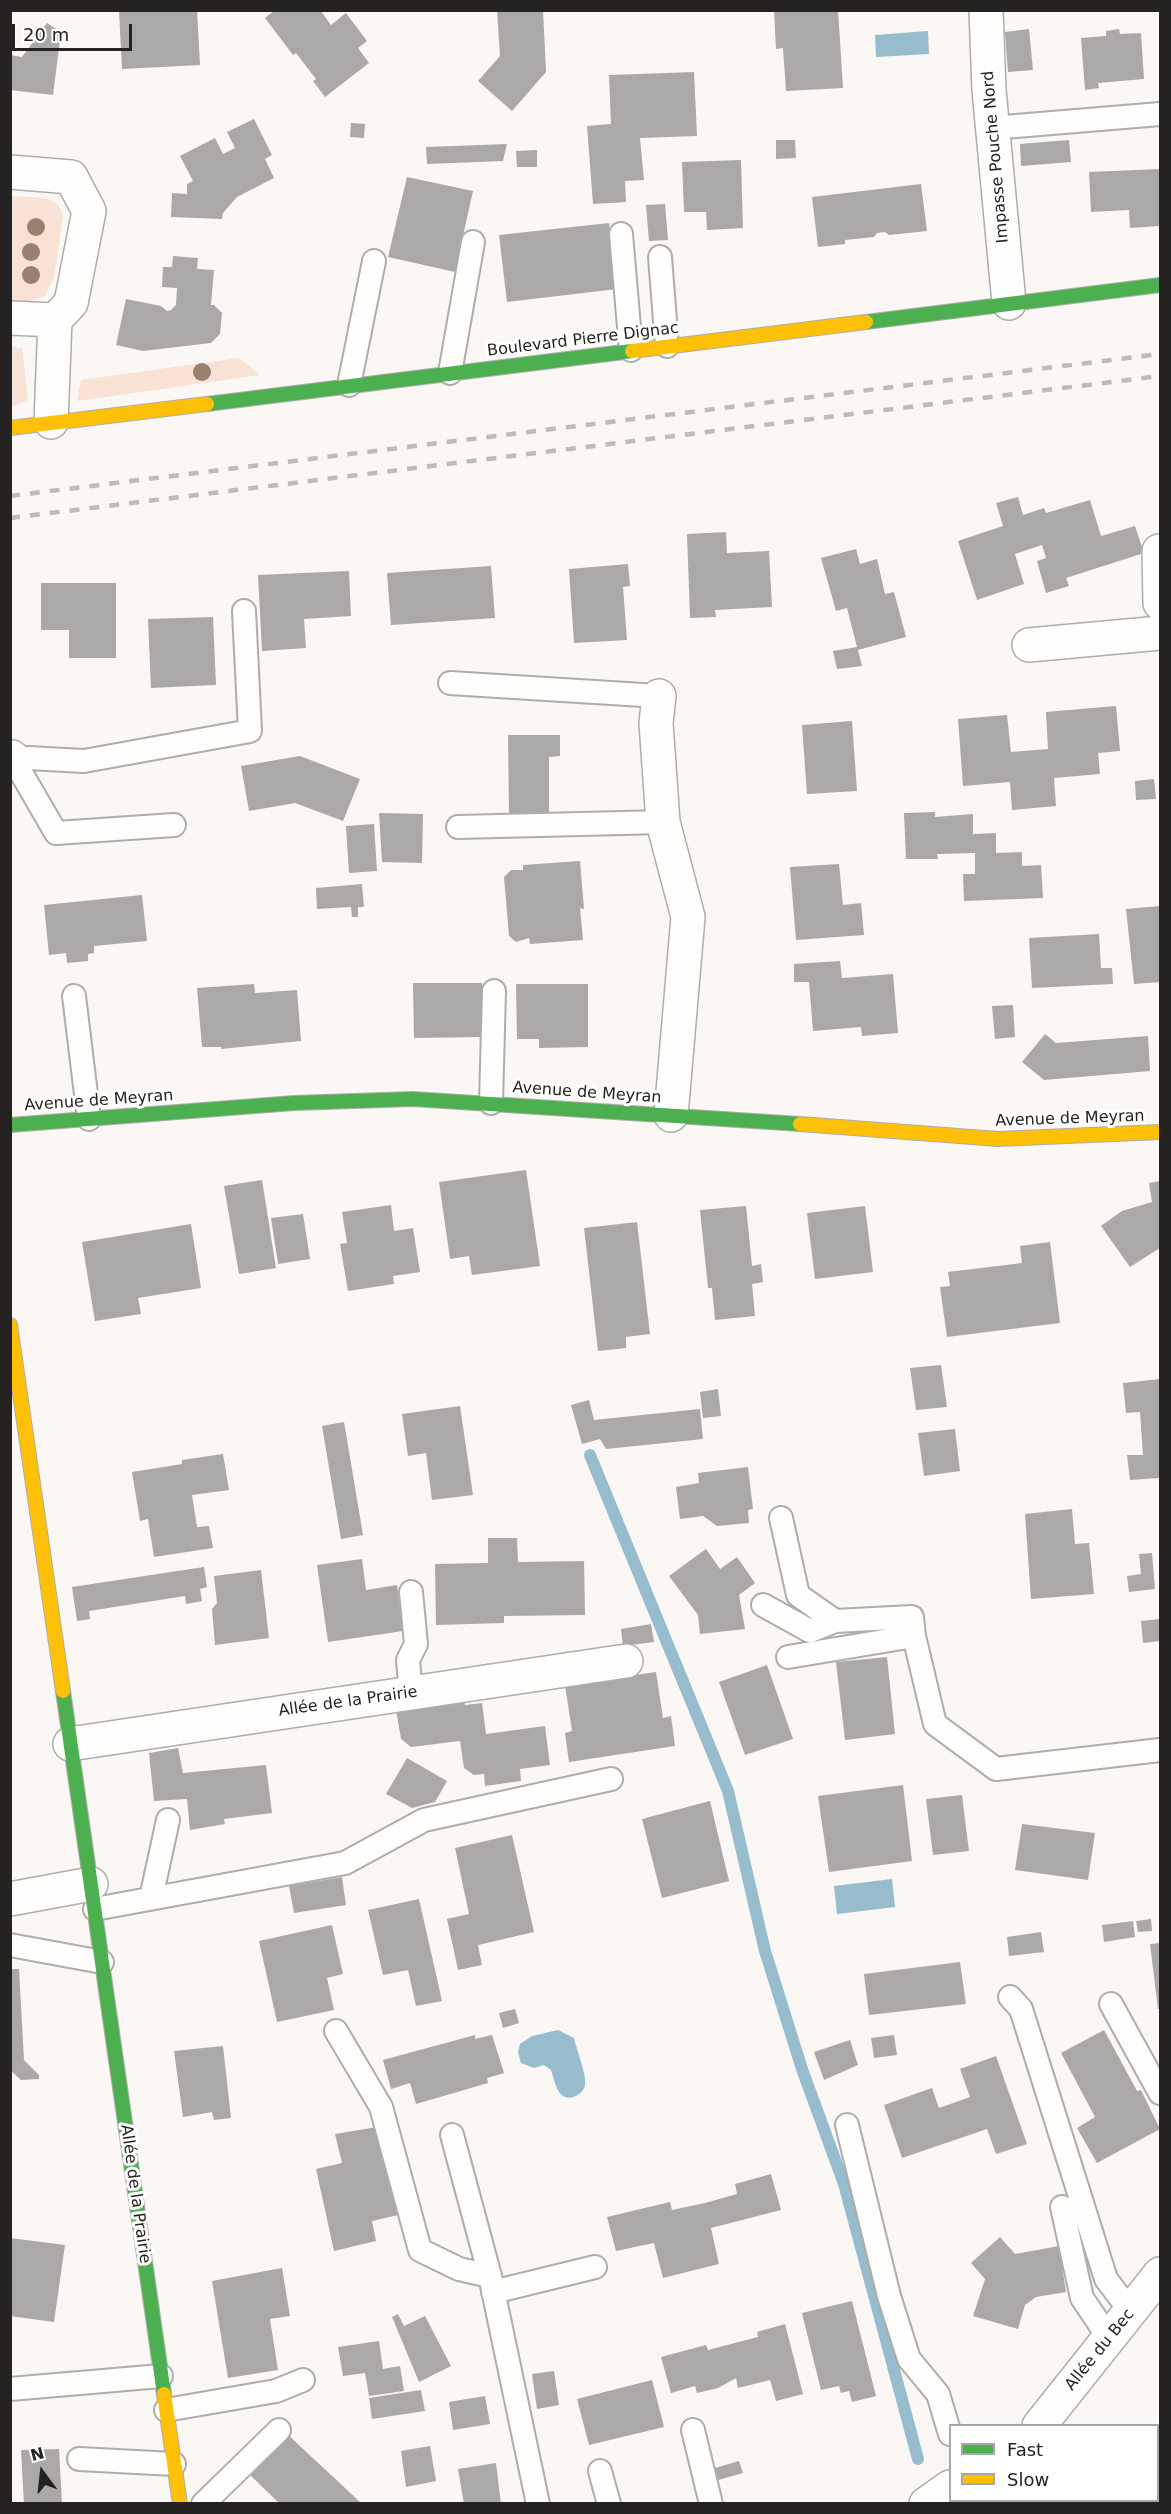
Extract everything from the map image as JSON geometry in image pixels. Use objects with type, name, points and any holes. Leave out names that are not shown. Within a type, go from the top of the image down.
[{"type":"street","name":"Impasse Pouche Nord","points":[[986,10],[992,128],[1009,303]]},
{"type":"street","points":[[10,172],[71,177],[88,211],[70,303],[55,320],[51,422]]},
{"type":"street","name":"Boulevard Pierre Dignac","points":[[10,428],[1161,285]]},
{"type":"street","points":[[10,318],[55,320]]},
{"type":"street","points":[[1159,551],[1161,603]]},
{"type":"street","points":[[1029,645],[1161,633]]},
{"type":"street","points":[[659,696],[656,723],[663,822],[688,917],[671,1114]]},
{"type":"street","name":"Avenue de Meyran","points":[[10,1125],[294,1103],[413,1099],[671,1114],[998,1139],[1161,1132]]},
{"type":"street","name":"Allée de la Prairie","points":[[10,1325],[180,2504]]},
{"type":"street","name":"Allée de la Prairie","points":[[70,1743],[626,1661]]},
{"type":"street","points":[[10,1899],[93,1896]]},
{"type":"street","name":"Allée du Bec","points":[[1041,2424],[1161,2274]]},
{"type":"street","points":[[926,2504],[949,2488]]},
{"type":"lane","points":[[992,128],[1161,114]]},
{"type":"lane","points":[[621,234],[632,350]]},
{"type":"lane","points":[[450,373],[473,242]]},
{"type":"lane","points":[[660,257],[667,346]]},
{"type":"lane","points":[[349,385],[374,261]]},
{"type":"lane","points":[[11,758],[84,760],[250,731],[244,611]]},
{"type":"lane","points":[[450,683],[659,696]]},
{"type":"lane","points":[[11,758],[56,833],[174,825]]},
{"type":"lane","points":[[458,826],[663,822]]},
{"type":"lane","points":[[491,1103],[494,991]]},
{"type":"lane","points":[[74,996],[89,1119]]},
{"type":"lane","points":[[781,1518],[798,1595],[835,1621]]},
{"type":"lane","points":[[411,1592],[416,1644],[408,1660],[411,1693]]},
{"type":"lane","points":[[763,1605],[810,1631],[835,1621],[912,1617],[914,1636],[935,1724],[996,1769],[1161,1750]]},
{"type":"lane","points":[[788,1657],[914,1636]]},
{"type":"lane","points":[[93,1896],[151,1898],[345,1863],[424,1820],[611,1779]]},
{"type":"lane","points":[[151,1898],[168,1820]]},
{"type":"lane","points":[[10,1945],[102,1962]]},
{"type":"lane","points":[[1010,1997],[1021,2009],[1106,2278],[1131,2312]]},
{"type":"lane","points":[[1111,2004],[1161,2092]]},
{"type":"lane","points":[[336,2031],[381,2107],[420,2250],[492,2284],[595,2267]]},
{"type":"lane","points":[[847,2125],[889,2296],[909,2359],[938,2394],[949,2428]]},
{"type":"lane","points":[[452,2135],[492,2284],[538,2504]]},
{"type":"lane","points":[[1062,2207],[1082,2298],[1109,2338]]},
{"type":"lane","points":[[10,2389],[161,2376]]},
{"type":"lane","points":[[166,2410],[276,2391],[303,2380]]},
{"type":"lane","points":[[203,2504],[279,2430]]},
{"type":"lane","points":[[693,2430],[711,2504]]},
{"type":"lane","points":[[79,2459],[174,2464]]},
{"type":"lane","points":[[600,2471],[609,2504]]},
{"type":"shaded area","points":[[11,196],[50,200],[61,209],[63,216],[54,278],[45,296],[19,305],[11,305]]},
{"type":"shaded area","points":[[11,347],[22,348],[28,400],[11,407]]},
{"type":"shaded area","points":[[239,358],[260,375],[77,401],[81,380]]},
{"type":"water","points":[[928,31],[929,54],[876,57],[875,35]]},
{"type":"water","points":[[892,1879],[895,1907],[837,1914],[834,1886]]},
{"type":"water","points":[[558,2030],[574,2038],[584,2075],[583,2090],[570,2098],[565,2097],[558,2090],[551,2070],[544,2065],[534,2068],[521,2063],[518,2052],[520,2044],[532,2036]]},
{"type":"building","points":[[119,10],[197,10],[200,65],[122,69]]},
{"type":"building","points":[[275,10],[320,10],[331,25],[346,13],[367,41],[358,48],[369,63],[325,97],[313,81],[316,79],[296,53],[293,55],[265,18]]},
{"type":"building","points":[[497,10],[543,10],[546,72],[512,111],[478,81],[500,56]]},
{"type":"building","points":[[774,10],[838,10],[843,88],[786,91],[783,48],[776,49]]},
{"type":"building","points":[[47,23],[61,32],[53,95],[10,90],[10,55],[22,57]]},
{"type":"building","points":[[1029,29],[1033,70],[1008,72],[1005,32]]},
{"type":"building","points":[[1119,29],[1120,34],[1141,33],[1144,79],[1098,83],[1099,88],[1085,90],[1081,38],[1106,36],[1106,31]]},
{"type":"building","points":[[694,72],[697,136],[640,138],[644,180],[625,181],[626,202],[593,204],[587,126],[611,124],[609,75]]},
{"type":"building","points":[[254,119],[272,155],[265,159],[274,178],[237,197],[223,213],[222,219],[171,217],[172,193],[187,194],[187,184],[193,181],[180,156],[215,138],[223,154],[235,148],[227,132]]},
{"type":"building","points":[[351,123],[365,124],[364,138],[350,137]]},
{"type":"building","points":[[776,140],[795,140],[796,158],[776,159]]},
{"type":"building","points":[[1069,140],[1071,162],[1021,166],[1020,144]]},
{"type":"building","points":[[507,144],[503,161],[427,164],[426,147]]},
{"type":"building","points":[[537,150],[537,167],[517,167],[516,151]]},
{"type":"building","points":[[741,160],[743,228],[707,230],[706,212],[684,212],[682,162]]},
{"type":"building","points":[[1160,169],[1160,226],[1130,228],[1129,210],[1091,212],[1089,172]]},
{"type":"building","points":[[407,177],[473,191],[455,272],[388,257]]},
{"type":"building","points":[[921,184],[927,231],[889,235],[885,232],[877,233],[874,237],[845,240],[845,244],[818,247],[812,197]]},
{"type":"building","points":[[665,204],[668,240],[649,241],[646,205]]},
{"type":"building","points":[[609,223],[617,289],[507,302],[499,235]]},
{"type":"building","points":[[173,256],[198,258],[197,269],[214,270],[211,305],[222,313],[220,334],[211,343],[143,351],[116,345],[126,299],[161,306],[167,311],[176,305],[177,288],[162,287],[163,267],[172,267]]},
{"type":"building","points":[[1018,497],[1023,515],[1044,508],[1046,513],[1090,500],[1101,536],[1135,526],[1144,553],[1066,578],[1069,586],[1046,593],[1037,561],[1046,558],[1042,545],[1015,554],[1024,584],[977,600],[958,541],[1003,526],[996,503]]},
{"type":"building","points":[[726,532],[727,553],[769,551],[772,607],[715,610],[716,617],[690,618],[687,534]]},
{"type":"building","points":[[856,549],[860,564],[877,559],[885,594],[894,592],[906,637],[858,650],[862,666],[837,669],[833,651],[857,647],[847,608],[836,611],[821,558]]},
{"type":"building","points":[[628,564],[630,586],[623,587],[627,640],[574,643],[569,569]]},
{"type":"building","points":[[491,566],[495,618],[391,625],[387,573]]},
{"type":"building","points":[[349,571],[351,616],[304,619],[306,648],[262,651],[258,575]]},
{"type":"building","points":[[41,583],[116,583],[116,658],[69,658],[69,630],[41,630]]},
{"type":"building","points":[[213,617],[216,685],[151,688],[148,619]]},
{"type":"building","points":[[1116,706],[1120,751],[1098,753],[1100,774],[1054,778],[1056,806],[1012,810],[1010,782],[963,786],[958,719],[1007,715],[1011,752],[1048,749],[1046,712]]},
{"type":"building","points":[[852,721],[857,791],[807,794],[802,725]]},
{"type":"building","points":[[508,735],[560,735],[560,756],[549,757],[549,816],[509,816]]},
{"type":"building","points":[[300,756],[360,779],[343,821],[295,803],[249,811],[241,766]]},
{"type":"building","points":[[1154,779],[1156,799],[1136,800],[1135,781]]},
{"type":"building","points":[[935,812],[935,817],[973,814],[973,834],[996,833],[996,853],[1022,852],[1022,866],[1041,865],[1043,898],[964,901],[963,874],[975,874],[975,853],[937,854],[938,859],[906,859],[904,813]]},
{"type":"building","points":[[379,813],[423,814],[422,863],[382,862]]},
{"type":"building","points":[[374,824],[377,871],[349,873],[346,826]]},
{"type":"building","points":[[580,861],[584,909],[580,908],[583,940],[530,944],[529,938],[516,942],[509,936],[504,877],[511,870],[523,870],[523,865]]},
{"type":"building","points":[[839,864],[843,905],[861,903],[864,935],[796,940],[790,867]]},
{"type":"building","points":[[362,884],[364,907],[358,907],[358,917],[352,917],[351,907],[317,909],[316,888]]},
{"type":"building","points":[[142,895],[147,941],[94,946],[94,953],[88,954],[88,961],[67,963],[66,953],[49,955],[44,905]]},
{"type":"building","points":[[1160,906],[1160,982],[1134,984],[1126,909]]},
{"type":"building","points":[[1099,934],[1101,968],[1112,968],[1113,984],[1032,988],[1029,938]]},
{"type":"building","points":[[840,961],[842,978],[893,974],[898,1033],[862,1036],[861,1027],[813,1031],[809,982],[794,982],[794,964]]},
{"type":"building","points":[[413,983],[482,983],[483,1037],[414,1038]]},
{"type":"building","points":[[254,984],[255,993],[297,990],[301,1041],[221,1049],[221,1047],[202,1047],[197,988]]},
{"type":"building","points":[[516,984],[588,984],[588,1047],[539,1048],[539,1039],[517,1039]]},
{"type":"building","points":[[1013,1005],[1015,1037],[995,1039],[992,1006]]},
{"type":"building","points":[[1045,1034],[1056,1043],[1148,1036],[1150,1071],[1044,1080],[1022,1062]]},
{"type":"building","points":[[526,1170],[540,1266],[472,1275],[469,1256],[450,1259],[439,1182]]},
{"type":"building","points":[[262,1180],[276,1268],[239,1274],[224,1186]]},
{"type":"building","points":[[1160,1181],[1160,1248],[1130,1267],[1101,1226],[1122,1211],[1152,1202],[1149,1183]]},
{"type":"building","points":[[391,1205],[394,1231],[413,1228],[420,1272],[393,1276],[394,1284],[348,1291],[340,1244],[347,1243],[342,1212]]},
{"type":"building","points":[[746,1206],[752,1266],[761,1264],[763,1282],[752,1284],[755,1316],[715,1320],[712,1288],[708,1288],[700,1210]]},
{"type":"building","points":[[865,1206],[873,1272],[815,1279],[807,1213]]},
{"type":"building","points":[[303,1214],[310,1259],[278,1264],[271,1218]]},
{"type":"building","points":[[637,1222],[650,1334],[626,1337],[626,1348],[598,1351],[584,1228]]},
{"type":"building","points":[[191,1224],[201,1288],[138,1298],[141,1314],[95,1321],[82,1242]]},
{"type":"building","points":[[1050,1242],[1060,1323],[947,1337],[940,1287],[950,1286],[948,1272],[1022,1263],[1020,1246]]},
{"type":"building","points":[[941,1365],[947,1407],[916,1410],[910,1368]]},
{"type":"building","points":[[1160,1379],[1160,1478],[1130,1480],[1127,1455],[1143,1455],[1140,1412],[1126,1413],[1123,1383]]},
{"type":"building","points":[[718,1389],[721,1416],[703,1418],[700,1392]]},
{"type":"building","points":[[589,1400],[594,1420],[700,1409],[703,1439],[606,1449],[600,1439],[582,1444],[571,1405]]},
{"type":"building","points":[[460,1406],[473,1495],[432,1500],[426,1453],[408,1456],[402,1414]]},
{"type":"building","points":[[344,1422],[363,1535],[341,1539],[322,1426]]},
{"type":"building","points":[[955,1429],[960,1471],[924,1476],[918,1433]]},
{"type":"building","points":[[223,1454],[229,1490],[192,1495],[197,1527],[209,1526],[213,1548],[154,1557],[148,1519],[140,1521],[132,1472],[182,1464],[182,1460]]},
{"type":"building","points":[[748,1467],[753,1509],[748,1510],[749,1523],[717,1526],[703,1516],[680,1519],[676,1487],[699,1483],[698,1473]]},
{"type":"building","points":[[1072,1509],[1075,1544],[1089,1543],[1094,1594],[1031,1599],[1025,1514]]},
{"type":"building","points":[[488,1538],[517,1538],[518,1562],[584,1561],[585,1615],[504,1616],[504,1623],[436,1625],[435,1564],[488,1563]]},
{"type":"building","points":[[706,1549],[720,1569],[737,1557],[755,1583],[739,1595],[745,1629],[700,1634],[698,1615],[669,1576]]},
{"type":"building","points":[[1152,1553],[1155,1589],[1129,1592],[1127,1576],[1141,1574],[1139,1554]]},
{"type":"building","points":[[362,1559],[366,1590],[397,1585],[403,1631],[328,1642],[317,1565]]},
{"type":"building","points":[[204,1567],[207,1587],[200,1589],[202,1601],[186,1604],[185,1596],[89,1611],[90,1619],[77,1621],[72,1587]]},
{"type":"building","points":[[261,1570],[269,1638],[215,1645],[212,1609],[217,1603],[214,1576]]},
{"type":"building","points":[[1160,1619],[1160,1641],[1143,1643],[1141,1621]]},
{"type":"building","points":[[651,1624],[654,1642],[623,1646],[621,1629]]},
{"type":"building","points":[[887,1657],[895,1734],[845,1740],[836,1662]]},
{"type":"building","points":[[767,1665],[793,1739],[745,1755],[719,1682]]},
{"type":"building","points":[[656,1672],[663,1718],[671,1716],[675,1746],[569,1762],[565,1733],[572,1731],[565,1685]]},
{"type":"building","points":[[464,1700],[465,1705],[482,1703],[486,1734],[545,1726],[550,1765],[520,1769],[521,1781],[485,1786],[484,1774],[474,1775],[464,1768],[460,1741],[411,1747],[401,1739],[396,1710]]},
{"type":"building","points":[[178,1748],[183,1773],[266,1765],[272,1813],[224,1819],[225,1824],[190,1830],[187,1799],[154,1801],[149,1753]]},
{"type":"building","points":[[407,1758],[447,1781],[435,1802],[412,1808],[386,1794]]},
{"type":"building","points":[[903,1785],[912,1861],[829,1872],[818,1796]]},
{"type":"building","points":[[962,1795],[969,1851],[933,1855],[926,1799]]},
{"type":"building","points":[[710,1801],[729,1881],[662,1898],[642,1819]]},
{"type":"building","points":[[1022,1824],[1095,1833],[1088,1880],[1015,1870]]},
{"type":"building","points":[[512,1835],[534,1932],[478,1945],[482,1965],[458,1970],[447,1919],[469,1914],[455,1848]]},
{"type":"building","points":[[342,1877],[346,1905],[294,1913],[289,1886]]},
{"type":"building","points":[[419,1899],[442,2001],[416,2006],[408,1970],[383,1975],[368,1910]]},
{"type":"building","points":[[1151,1919],[1152,1931],[1138,1932],[1136,1921]]},
{"type":"building","points":[[1133,1921],[1135,1937],[1104,1942],[1102,1925]]},
{"type":"building","points":[[332,1925],[343,1974],[327,1978],[334,2010],[277,2022],[259,1941]]},
{"type":"building","points":[[1041,1932],[1044,1952],[1009,1956],[1007,1937]]},
{"type":"building","points":[[1160,1943],[1160,2009],[1158,2009],[1150,1944]]},
{"type":"building","points":[[960,1962],[966,2004],[869,2015],[864,1974]]},
{"type":"building","points":[[10,1969],[19,1969],[24,2060],[39,2075],[39,2079],[21,2080],[10,2070]]},
{"type":"building","points":[[515,2009],[519,2023],[503,2028],[499,2013]]},
{"type":"building","points":[[1104,2030],[1137,2091],[1141,2090],[1160,2129],[1097,2163],[1077,2128],[1095,2117],[1061,2053]]},
{"type":"building","points":[[475,2035],[475,2039],[492,2035],[504,2073],[487,2078],[488,2083],[416,2104],[410,2083],[391,2089],[383,2060]]},
{"type":"building","points":[[894,2035],[897,2055],[874,2058],[871,2038]]},
{"type":"building","points":[[850,2040],[858,2065],[824,2080],[814,2052]]},
{"type":"building","points":[[223,2046],[231,2118],[214,2120],[212,2112],[183,2117],[174,2051]]},
{"type":"building","points":[[996,2056],[1027,2144],[996,2154],[987,2129],[902,2158],[884,2105],[932,2088],[939,2108],[970,2097],[960,2069]]},
{"type":"building","points":[[377,2127],[402,2214],[372,2221],[376,2241],[334,2251],[316,2169],[342,2163],[335,2134]]},
{"type":"building","points":[[771,2174],[781,2210],[711,2228],[719,2264],[663,2278],[654,2243],[616,2251],[607,2217],[670,2202],[672,2210],[705,2203],[737,2194],[735,2184]]},
{"type":"building","points":[[1000,2237],[1015,2254],[1059,2246],[1066,2292],[1036,2297],[1025,2305],[1018,2329],[973,2316],[985,2279],[971,2263]]},
{"type":"building","points":[[10,2238],[65,2245],[54,2322],[10,2316]]},
{"type":"building","points":[[282,2268],[290,2316],[270,2319],[278,2370],[228,2378],[212,2281]]},
{"type":"building","points":[[852,2301],[876,2396],[852,2402],[849,2391],[841,2393],[839,2386],[821,2390],[802,2313]]},
{"type":"building","points":[[398,2314],[404,2326],[425,2316],[451,2366],[419,2382],[392,2317]]},
{"type":"building","points":[[785,2324],[803,2394],[776,2401],[770,2380],[738,2388],[736,2378],[718,2388],[697,2393],[695,2386],[671,2393],[661,2357],[706,2345],[708,2350],[758,2337],[757,2332]]},
{"type":"building","points":[[379,2341],[383,2369],[400,2366],[404,2391],[369,2396],[365,2373],[343,2376],[338,2347]]},
{"type":"building","points":[[554,2371],[559,2405],[537,2409],[532,2374]]},
{"type":"building","points":[[652,2380],[664,2427],[589,2445],[577,2399]]},
{"type":"building","points":[[421,2390],[425,2411],[372,2419],[369,2398]]},
{"type":"building","points":[[485,2396],[490,2424],[453,2430],[449,2402]]},
{"type":"building","points":[[286,2433],[360,2502],[358,2504],[280,2504],[249,2474]]},
{"type":"building","points":[[430,2446],[436,2481],[406,2487],[401,2451]]},
{"type":"building","points":[[59,2449],[62,2504],[24,2504],[21,2450]]},
{"type":"building","points":[[739,2461],[743,2473],[718,2480],[715,2468]]},
{"type":"building","points":[[496,2463],[501,2504],[464,2504],[458,2469]]},
{"type":"waterway","points":[[590,1455],[728,1791],[765,1951],[802,2069],[844,2184],[918,2459]]},
{"type":"railway","points":[[10,496],[1160,354]]},
{"type":"railway","points":[[10,518],[1160,376]]},
{"type":"traffic: fast","points":[[866,322],[1160,285]]},
{"type":"traffic: fast","points":[[207,404],[632,351]]},
{"type":"traffic: fast","points":[[10,1125],[294,1103],[413,1099],[800,1124]]},
{"type":"traffic: fast","points":[[63,1691],[164,2394]]},
{"type":"traffic: slow","points":[[632,351],[866,322]]},
{"type":"traffic: slow","points":[[10,428],[207,404]]},
{"type":"traffic: slow","points":[[800,1124],[998,1139],[1160,1132]]},
{"type":"traffic: slow","points":[[10,1325],[63,1691]]},
{"type":"traffic: slow","points":[[164,2394],[180,2504]]}]
